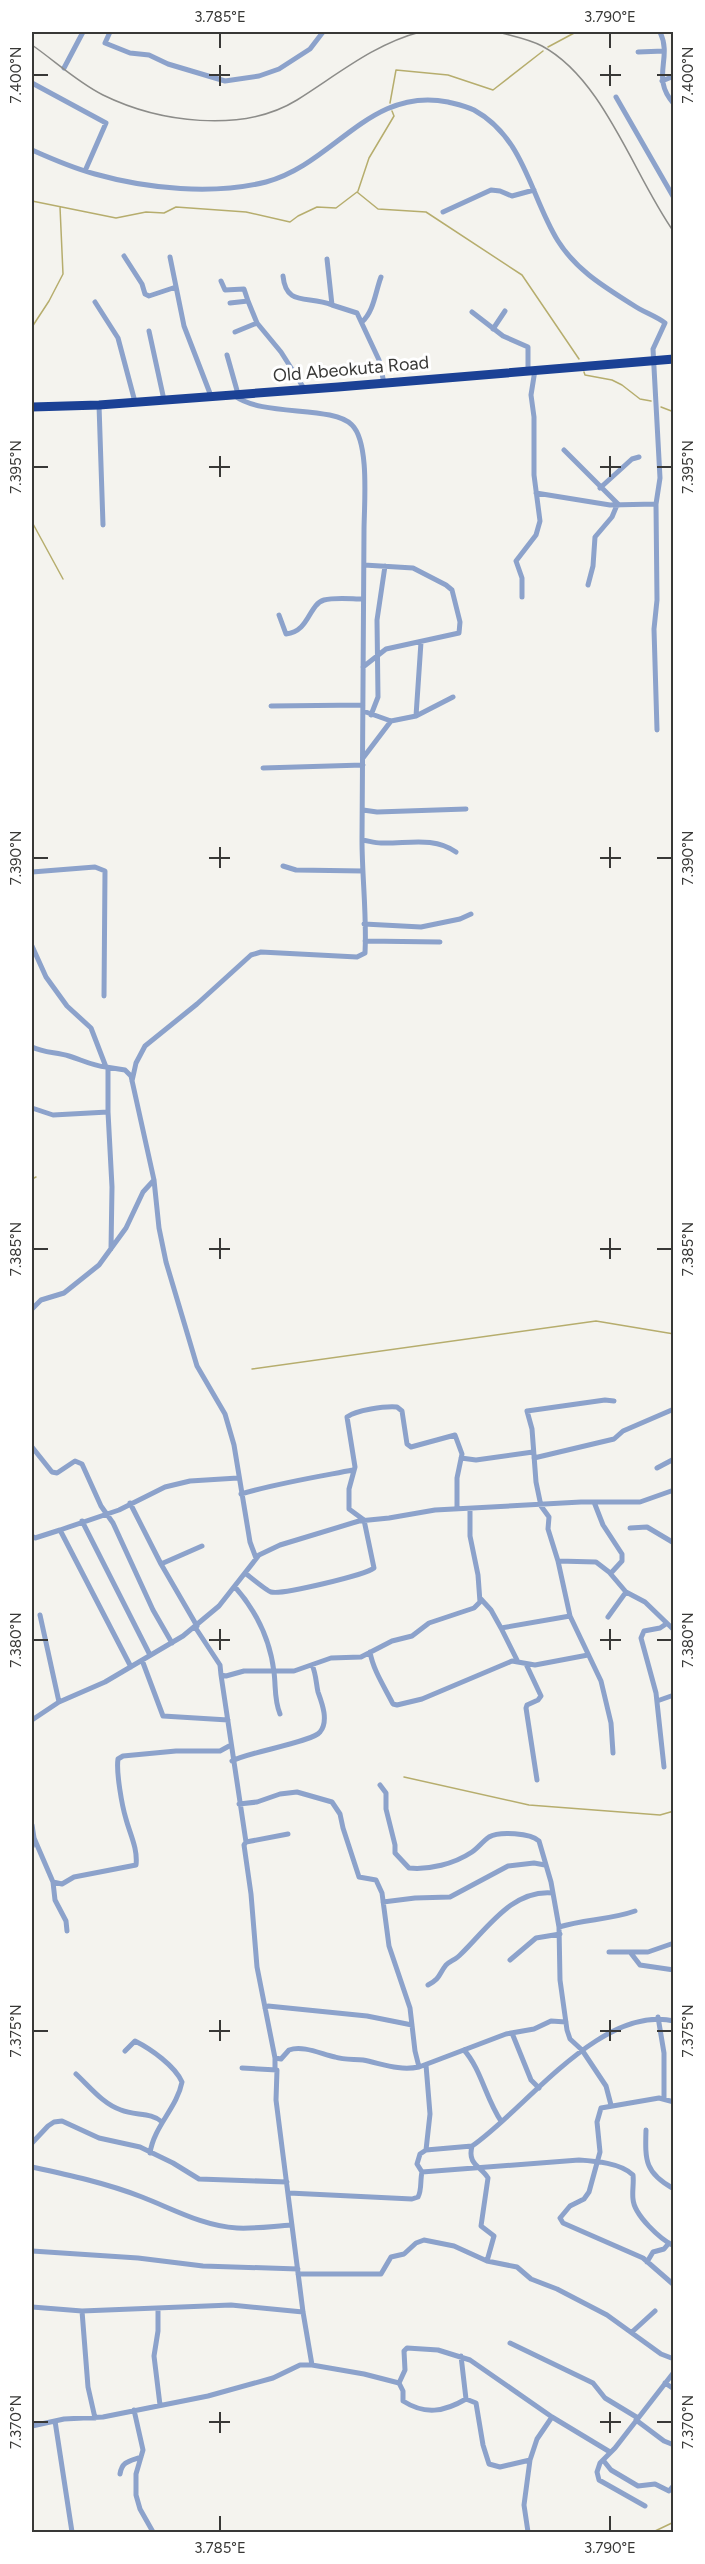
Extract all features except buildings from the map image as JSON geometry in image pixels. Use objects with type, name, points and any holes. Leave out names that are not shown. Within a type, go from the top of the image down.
[{"type":"highway","name":"Old Abeokuta Road","points":[[32,407],[99,405],[304,390],[674,359]]},
{"type":"street","points":[[64,68],[84,32]]},
{"type":"street","points":[[110,32],[105,43],[130,53],[149,55],[168,64],[225,81],[259,76],[279,69],[309,49],[323,32]]},
{"type":"street","points":[[660,32],[664,51],[663,89],[674,104]]},
{"type":"street","points":[[638,52],[664,51]]},
{"type":"street","points":[[662,81],[674,76]]},
{"type":"street","points":[[32,83],[106,123],[85,171]]},
{"type":"street","points":[[616,97],[674,198]]},
{"type":"street","points":[[32,150],[85,171],[123,180],[203,189],[266,182],[293,173],[309,164],[378,112],[405,103],[437,100],[473,109],[502,131],[518,153],[549,224],[575,263],[592,279],[663,321],[664,325],[654,345],[653,361],[660,478],[656,504],[657,600],[654,629],[657,730]]},
{"type":"street","points":[[443,212],[491,190],[512,196],[534,190]]},
{"type":"street","points":[[124,256],[142,284],[145,294],[149,296],[176,287]]},
{"type":"street","points":[[170,257],[187,332],[211,396]]},
{"type":"street","points":[[327,259],[332,305]]},
{"type":"street","points":[[283,276],[284,288],[290,295],[357,313],[379,360],[384,383]]},
{"type":"street","points":[[362,322],[371,314],[374,293],[381,277]]},
{"type":"street","points":[[221,281],[225,290],[244,289],[257,323],[280,352],[304,390]]},
{"type":"street","points":[[230,303],[248,301]]},
{"type":"street","points":[[95,302],[118,338],[135,402]]},
{"type":"street","points":[[493,329],[505,311]]},
{"type":"street","points":[[472,312],[503,336],[528,347],[539,527],[516,563],[522,578],[522,597]]},
{"type":"street","points":[[235,332],[257,323]]},
{"type":"street","points":[[149,331],[164,400]]},
{"type":"street","points":[[132,1081],[136,1063],[145,1046],[197,1004],[250,955],[261,952],[357,957],[365,953],[362,840],[364,565],[361,444],[354,427],[339,418],[254,406],[236,394],[227,355]]},
{"type":"street","points":[[99,405],[103,525]]},
{"type":"street","points":[[564,450],[618,505]]},
{"type":"street","points":[[600,488],[632,459],[639,457]]},
{"type":"street","points":[[536,493],[554,494],[568,500],[618,505],[656,504]]},
{"type":"street","points":[[588,585],[593,566],[595,537],[612,517],[618,505]]},
{"type":"street","points":[[363,667],[386,649],[460,632],[460,622],[452,590],[419,569],[364,565]]},
{"type":"street","points":[[371,715],[378,697],[377,620],[386,566]]},
{"type":"street","points":[[279,615],[286,634],[295,633],[309,618],[315,606],[324,600],[363,599]]},
{"type":"street","points":[[416,716],[421,642]]},
{"type":"street","points":[[271,706],[363,708],[371,715],[391,721],[416,716],[453,697]]},
{"type":"street","points":[[363,762],[391,721]]},
{"type":"street","points":[[263,768],[363,762]]},
{"type":"street","points":[[363,810],[377,812],[466,809]]},
{"type":"street","points":[[362,840],[384,843],[428,842],[449,847],[456,852]]},
{"type":"street","points":[[283,866],[297,870],[363,871]]},
{"type":"street","points":[[32,872],[95,867],[105,871],[104,996]]},
{"type":"street","points":[[364,924],[421,927],[460,919],[471,914]]},
{"type":"street","points":[[364,941],[440,942]]},
{"type":"street","points":[[32,946],[46,977],[67,1006],[91,1028],[107,1068],[112,1187],[111,1250]]},
{"type":"street","points":[[32,1040],[32,1047],[46,1053],[70,1056],[94,1066],[126,1070],[132,1081],[154,1180],[159,1228],[179,1306],[197,1366],[225,1414],[234,1445],[250,1542],[256,1558]]},
{"type":"street","points":[[32,1108],[53,1115],[108,1113]]},
{"type":"street","points":[[32,1309],[41,1300],[64,1293],[89,1274],[111,1250],[129,1222],[143,1192],[154,1180]]},
{"type":"street","points":[[613,1753],[607,1704],[601,1681],[570,1616],[558,1561],[548,1529],[549,1517],[541,1506],[533,1455],[532,1429],[527,1411],[537,1412],[554,1407],[605,1400],[614,1401]]},
{"type":"street","points":[[246,1573],[268,1591],[280,1593],[374,1568],[364,1520],[349,1509],[349,1489],[354,1461],[347,1416],[379,1408],[400,1408],[409,1446],[414,1447],[449,1434],[455,1434],[460,1444],[461,1458],[457,1478],[457,1509]]},
{"type":"street","points":[[461,1458],[476,1460],[533,1455],[614,1439],[623,1431],[674,1409]]},
{"type":"street","points":[[32,1447],[52,1472],[57,1473],[75,1461],[80,1461],[123,1542],[153,1610],[172,1642]]},
{"type":"street","points":[[657,1468],[674,1460]]},
{"type":"street","points":[[241,1494],[317,1475],[353,1470]]},
{"type":"street","points":[[32,1536],[35,1538],[107,1514],[165,1487],[190,1481],[238,1478]]},
{"type":"street","points":[[32,1720],[59,1702],[105,1682],[196,1626],[235,1587],[256,1558],[280,1545],[364,1520],[435,1510],[640,1502],[674,1490]]},
{"type":"street","points":[[594,1502],[603,1525],[622,1554],[622,1561],[610,1573]]},
{"type":"street","points":[[130,1503],[161,1564],[220,1665],[232,1761],[246,1842],[244,1845],[251,1894],[257,1968],[277,2070],[276,2100],[312,2365]]},
{"type":"street","points":[[221,1675],[226,1676],[244,1671],[294,1671],[331,1658],[361,1657],[392,1641],[412,1636],[429,1623],[474,1608],[478,1605],[480,1598],[470,1536],[470,1509]]},
{"type":"street","points":[[82,1521],[150,1655]]},
{"type":"street","points":[[630,1527],[647,1527],[674,1543]]},
{"type":"street","points":[[60,1530],[131,1667]]},
{"type":"street","points":[[161,1564],[202,1546]]},
{"type":"street","points":[[558,1561],[594,1560],[610,1573],[626,1592],[645,1602],[674,1630]]},
{"type":"street","points":[[235,1587],[248,1602],[264,1629],[274,1670],[274,1699],[280,1714]]},
{"type":"street","points":[[608,1617],[626,1592]]},
{"type":"street","points":[[480,1598],[491,1610],[517,1660],[535,1665],[588,1654]]},
{"type":"street","points":[[40,1615],[59,1702]]},
{"type":"street","points":[[501,1628],[570,1616]]},
{"type":"street","points":[[664,1767],[657,1701],[648,1658],[641,1644],[641,1635],[644,1631],[660,1628],[666,1624]]},
{"type":"street","points":[[370,1652],[371,1660],[393,1704],[397,1705],[422,1699],[517,1660]]},
{"type":"street","points":[[142,1660],[164,1716],[228,1720]]},
{"type":"street","points":[[526,1664],[541,1696],[538,1700],[527,1704],[526,1708],[537,1780]]},
{"type":"street","points":[[232,1761],[285,1746],[317,1735],[321,1731],[324,1714],[312,1665]]},
{"type":"street","points":[[657,1701],[674,1695]]},
{"type":"street","points":[[53,1882],[62,1884],[74,1877],[136,1865],[135,1846],[125,1816],[118,1759],[123,1756],[176,1751],[220,1751],[231,1745]]},
{"type":"street","points":[[380,1785],[386,1793],[386,1809],[395,1853],[409,1868],[419,1869],[452,1861],[475,1850],[490,1836],[520,1834],[529,1835],[539,1841],[559,1926],[560,1980],[570,2039],[582,2050],[606,2086],[610,2105]]},
{"type":"street","points":[[239,1804],[297,1792],[332,1802],[340,1814],[359,1877],[376,1880],[383,1902],[389,1946],[408,1999],[419,2067]]},
{"type":"street","points":[[32,1825],[34,1838],[53,1882],[55,1900],[66,1921],[67,1931]]},
{"type":"street","points":[[246,1842],[288,1834]]},
{"type":"street","points":[[32,1847],[34,1838]]},
{"type":"street","points":[[383,1902],[450,1897],[508,1866],[534,1863],[545,1865]]},
{"type":"street","points":[[428,1985],[439,1979],[446,1965],[461,1954],[480,1931],[516,1901],[536,1893],[553,1893]]},
{"type":"street","points":[[559,1926],[588,1920],[605,1920],[634,1911]]},
{"type":"street","points":[[510,1960],[536,1938],[560,1934]]},
{"type":"street","points":[[609,1952],[648,1952],[674,1943]]},
{"type":"street","points":[[630,1952],[640,1965],[674,1970]]},
{"type":"street","points":[[265,2008],[268,2006],[299,2007],[367,2016],[412,2025]]},
{"type":"street","points":[[658,2017],[664,2066],[664,2098]]},
{"type":"street","points":[[422,2172],[417,2164],[420,2154],[426,2150],[472,2146],[582,2050],[640,2019],[658,2017],[674,2020]]},
{"type":"street","points":[[275,2058],[281,2060],[289,2050],[300,2049],[337,2058],[408,2069],[426,2065],[512,2033],[534,2029],[551,2021],[566,2022]]},
{"type":"street","points":[[512,2033],[531,2080],[539,2088]]},
{"type":"street","points":[[125,2051],[136,2041],[179,2075],[182,2084],[175,2105],[162,2122],[153,2140],[150,2153]]},
{"type":"street","points":[[464,2050],[473,2063],[488,2100],[501,2121]]},
{"type":"street","points":[[426,2065],[430,2114],[426,2150]]},
{"type":"street","points":[[664,2066],[674,2069]]},
{"type":"street","points":[[242,2068],[275,2068]]},
{"type":"street","points":[[76,2074],[107,2104],[123,2111],[155,2116],[162,2122]]},
{"type":"street","points":[[674,2102],[664,2098],[602,2108],[598,2116],[601,2148],[584,2199],[570,2206],[560,2218],[562,2223],[614,2244],[647,2262],[674,2285]]},
{"type":"street","points":[[32,2143],[48,2126],[62,2121],[99,2138],[140,2148],[173,2163],[199,2179],[287,2182]]},
{"type":"street","points":[[646,2130],[648,2167],[658,2180],[674,2189]]},
{"type":"street","points":[[472,2146],[471,2155],[477,2169],[488,2178],[482,2226],[494,2236],[488,2261]]},
{"type":"street","points":[[422,2172],[598,2161],[631,2172],[635,2208],[641,2218],[671,2244],[653,2252],[647,2262]]},
{"type":"street","points":[[32,2167],[109,2186],[193,2218],[218,2225],[249,2228],[292,2225]]},
{"type":"street","points":[[289,2193],[412,2199],[418,2197],[420,2193],[419,2179],[422,2172]]},
{"type":"street","points":[[32,2251],[138,2258],[203,2266],[381,2274],[385,2263],[391,2257],[404,2254],[416,2243],[424,2240],[454,2246],[488,2261],[517,2267],[531,2279],[592,2307],[632,2332],[661,2354],[674,2359]]},
{"type":"street","points":[[32,2307],[82,2311],[231,2306],[303,2312]]},
{"type":"street","points":[[158,2308],[158,2331],[154,2356],[160,2405]]},
{"type":"street","points":[[82,2311],[88,2387],[95,2418]]},
{"type":"street","points":[[632,2332],[655,2311]]},
{"type":"street","points":[[510,2343],[593,2383],[605,2398],[637,2419],[664,2441],[674,2445]]},
{"type":"street","points":[[399,2383],[405,2370],[404,2353],[407,2348],[438,2350],[461,2356],[552,2417],[610,2452]]},
{"type":"street","points":[[461,2356],[466,2399]]},
{"type":"street","points":[[32,2426],[54,2421],[95,2418],[208,2396],[273,2378],[297,2366],[312,2365],[399,2383],[403,2391],[403,2401],[420,2409],[449,2409],[466,2399]]},
{"type":"street","points":[[645,2506],[599,2480],[597,2472],[603,2460],[615,2448],[674,2372]]},
{"type":"street","points":[[665,2382],[674,2389]]},
{"type":"street","points":[[466,2399],[476,2403],[483,2445],[489,2464],[500,2467],[530,2460]]},
{"type":"street","points":[[134,2410],[143,2450],[136,2474],[136,2495],[140,2509],[153,2532]]},
{"type":"street","points":[[528,2532],[524,2505],[530,2460],[537,2439],[552,2417]]},
{"type":"street","points":[[54,2421],[72,2532]]},
{"type":"street","points":[[120,2474],[124,2463],[141,2457]]},
{"type":"street","points":[[603,2460],[611,2470],[638,2486],[655,2484],[669,2491],[674,2485]]},
{"type":"street","points":[[630,2497],[638,2486]]},
{"type":"waterway","points":[[548,47],[576,32]]},
{"type":"waterway","points":[[390,103],[396,70],[448,75],[493,90],[543,51]]},
{"type":"waterway","points":[[358,191],[369,158],[394,116],[392,111]]},
{"type":"waterway","points":[[32,201],[116,218],[146,212],[164,213],[176,207],[246,212],[290,222],[317,207],[336,208],[357,192],[378,209],[426,212],[522,275],[579,359]]},
{"type":"waterway","points":[[32,327],[63,274],[60,207]]},
{"type":"waterway","points":[[584,372],[585,375],[612,380],[640,399],[651,401]]},
{"type":"waterway","points":[[661,407],[674,412]]},
{"type":"waterway","points":[[32,522],[63,579]]},
{"type":"waterway","points":[[32,1179],[36,1177]]},
{"type":"waterway","points":[[252,1369],[596,1321],[674,1334]]},
{"type":"waterway","points":[[404,1777],[529,1805],[660,1815],[674,1811]]},
{"type":"waterway","points":[[653,2532],[674,2522]]},
{"type":"railway","points":[[32,45],[84,84],[125,104],[174,117],[226,120],[275,111],[297,100],[371,52],[420,32]]},
{"type":"railway","points":[[498,32],[542,46],[564,61],[583,81],[616,130],[674,232]]}]
